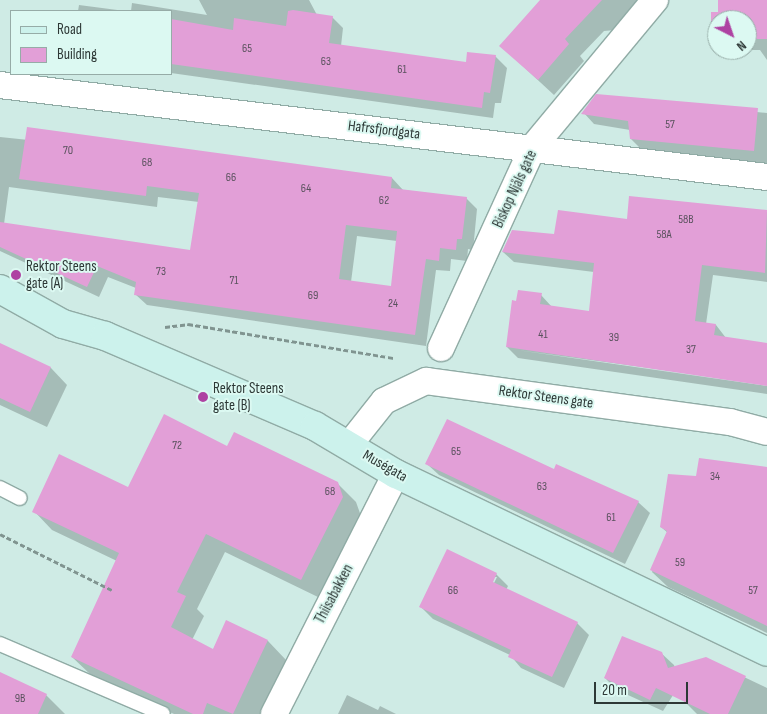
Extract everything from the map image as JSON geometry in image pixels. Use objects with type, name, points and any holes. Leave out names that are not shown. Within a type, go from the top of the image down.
[{"type":"street","name":"Biskop Njåls gate","points":[[441,348],[533,147],[655,0]]},
{"type":"street","name":"Hafrsfjordgata","points":[[0,85],[533,147],[767,177]]},
{"type":"street","name":"Muségata","points":[[0,289],[62,324],[114,340],[349,445],[396,474],[767,652]]},
{"type":"street","name":"Rektor Steens gate","points":[[349,445],[384,401],[426,381],[730,422],[767,432]]},
{"type":"street","name":"Thiisabakken","points":[[274,714],[396,474]]},
{"type":"lane","points":[[0,488],[20,498]]},
{"type":"lane","points":[[0,644],[163,714]]},
{"type":"path","points":[[160,328],[188,324],[394,358]]},
{"type":"path","points":[[0,534],[112,590]]},
{"type":"building","points":[[540,0],[602,0],[565,39],[569,44],[538,80],[499,46]]},
{"type":"building","points":[[718,0],[767,0],[767,39],[757,39],[757,10],[718,10]]},
{"type":"building","points":[[293,10],[333,16],[329,43],[466,62],[467,52],[496,55],[490,93],[484,92],[482,108],[172,64],[172,19],[233,30],[234,18],[286,26],[288,11]]},
{"type":"building","points":[[596,94],[758,108],[754,151],[630,139],[628,121],[581,114]]},
{"type":"building","points":[[27,127],[392,177],[391,188],[467,197],[462,239],[457,239],[456,250],[440,248],[439,261],[426,259],[415,335],[134,295],[136,282],[97,266],[87,287],[0,247],[0,222],[190,250],[199,193],[147,186],[146,196],[19,179]],"holes":[[[346,225],[397,231],[391,286],[339,279]]]},
{"type":"building","points":[[629,196],[767,210],[765,273],[702,265],[695,321],[716,324],[714,335],[767,343],[767,386],[506,347],[512,300],[516,301],[518,290],[542,293],[540,304],[589,311],[594,263],[502,252],[512,230],[554,234],[558,210],[627,219]]},
{"type":"building","points":[[0,343],[51,367],[30,412],[0,398]]},
{"type":"building","points":[[164,414],[227,446],[234,432],[338,482],[343,497],[301,580],[206,534],[177,592],[186,596],[171,627],[213,649],[226,620],[268,640],[233,714],[207,703],[203,714],[193,714],[71,657],[119,553],[32,512],[59,454],[128,487]]},
{"type":"building","points":[[447,419],[554,469],[556,464],[639,501],[613,553],[425,464]]},
{"type":"building","points":[[699,458],[767,467],[767,626],[650,570],[667,531],[660,527],[668,474],[696,476]]},
{"type":"building","points":[[447,549],[497,573],[493,582],[578,622],[552,677],[508,657],[511,650],[419,607]]},
{"type":"building","points":[[622,636],[662,652],[668,668],[706,657],[746,676],[728,714],[710,714],[656,688],[650,700],[604,678]]},
{"type":"building","points":[[0,672],[47,694],[38,714],[0,714]]},
{"type":"place","name":"Rektor Steens gate (A)","points":[[16,275]]},
{"type":"place","name":"Rektor Steens gate (B)","points":[[203,397]]}]
